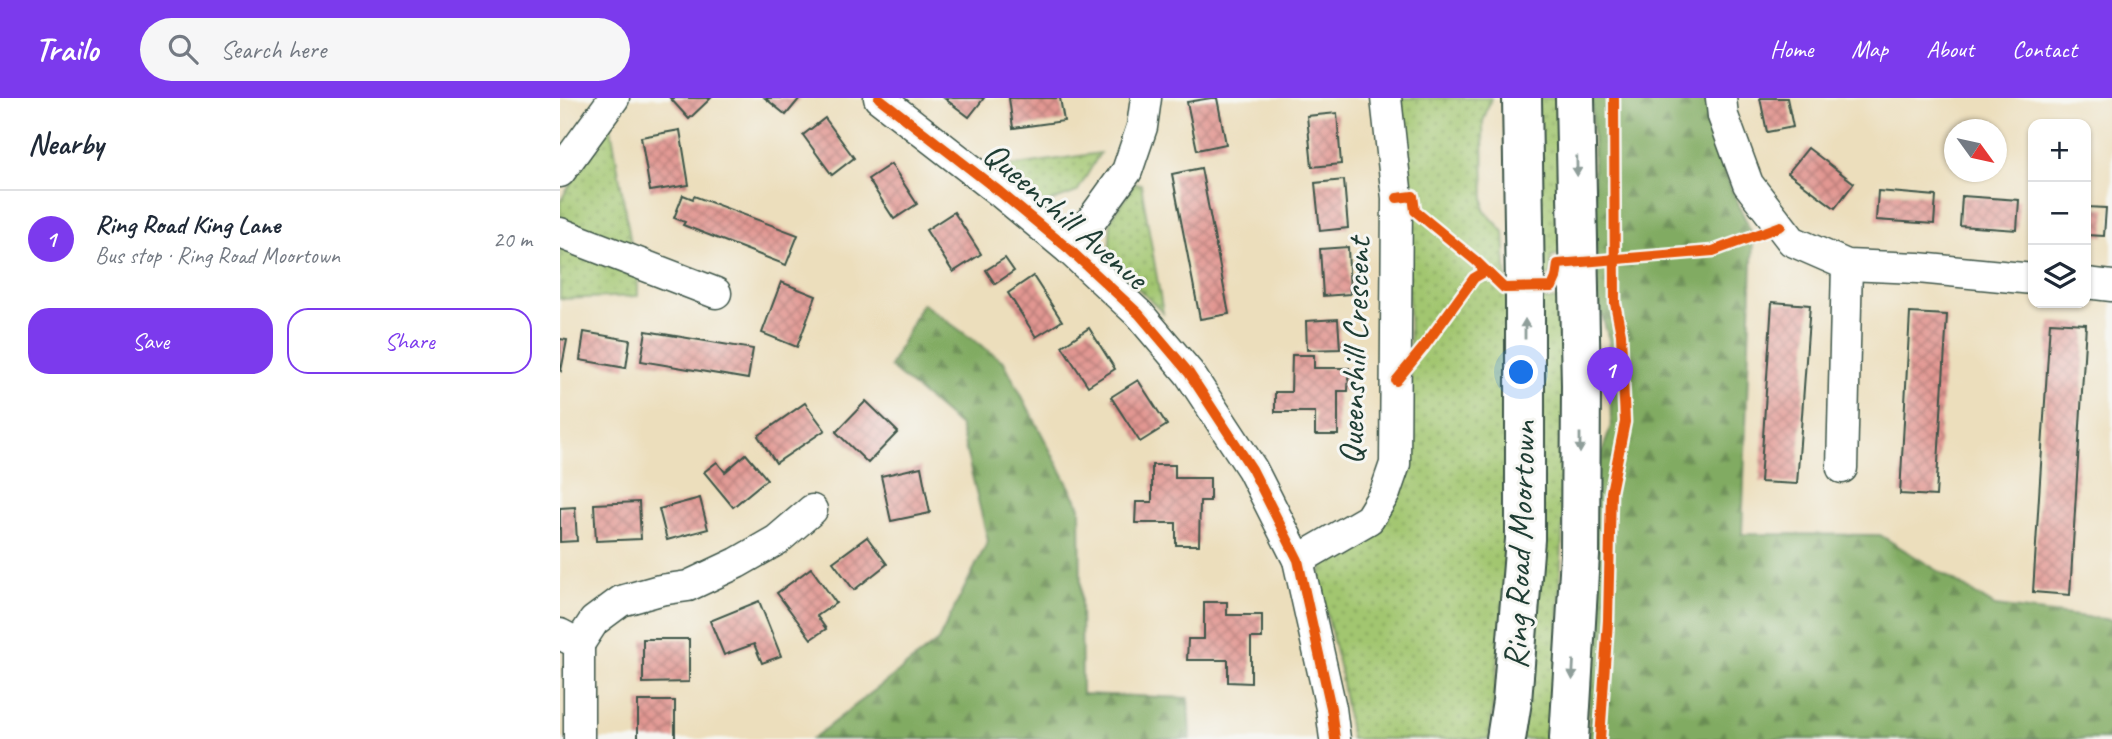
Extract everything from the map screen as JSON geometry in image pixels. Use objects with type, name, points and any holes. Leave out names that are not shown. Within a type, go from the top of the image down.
[{"type":"highway","name":"Ring Road Moortown","points":[[1506,739],[1525,539],[1522,98]]},
{"type":"highway","name":"Ring Road Moortown","points":[[1569,739],[1580,542],[1581,385],[1575,98]]},
{"type":"street","points":[[560,172],[614,98]]},
{"type":"street","name":"Queenshill Avenue","points":[[879,98],[1070,250],[1139,314],[1189,373],[1252,469],[1298,560],[1331,708],[1335,739]]},
{"type":"street","points":[[1070,250],[1127,170],[1142,127],[1146,98]]},
{"type":"street","name":"Queenshill Crescent","points":[[1298,560],[1369,519],[1385,494],[1395,464],[1397,198],[1386,98]]},
{"type":"street","points":[[1721,98],[1723,116],[1748,184],[1792,241],[1847,265],[1918,268],[2028,279]]},
{"type":"street","points":[[560,233],[716,293]]},
{"type":"street","points":[[1842,468],[1847,265]]},
{"type":"street","points":[[2091,284],[2112,286]]},
{"type":"street","points":[[579,739],[569,639],[621,601],[660,590],[688,586],[737,563],[777,540],[812,510]]},
{"type":"green space","points":[[1401,98],[1491,98],[1483,122],[1484,210],[1504,232],[1511,361],[1509,526],[1502,625],[1489,739],[1351,739],[1340,670],[1319,579],[1323,566],[1335,555],[1369,537],[1387,519],[1409,457],[1411,383]]},
{"type":"green space","points":[[1537,98],[1560,98],[1562,254],[1551,256],[1551,275],[1540,277]]},
{"type":"green space","points":[[1592,98],[1707,98],[1711,134],[1730,186],[1753,236],[1742,534],[1880,535],[1995,606],[2112,620],[2112,739],[1588,739],[1596,472],[1611,425],[1609,340],[1597,298]]},
{"type":"green space","points":[[610,122],[632,250],[560,222],[560,201]]},
{"type":"green space","points":[[1100,153],[1077,192],[1041,205],[995,168]]},
{"type":"green space","points":[[1135,183],[1141,184],[1163,313],[1109,259],[1111,220]]},
{"type":"green space","points":[[560,246],[638,274],[638,296],[560,299]]},
{"type":"green space","points":[[1563,299],[1565,465],[1554,739],[1522,739],[1540,300]]},
{"type":"green space","points":[[922,303],[1004,362],[1080,507],[1082,694],[1188,698],[1190,739],[812,739],[938,641],[988,541],[960,426],[890,367]]},
{"type":"building","points":[[670,98],[711,98],[689,119]]},
{"type":"building","points":[[765,98],[800,98],[786,115]]},
{"type":"building","points":[[944,98],[984,98],[969,117]]},
{"type":"building","points":[[1009,98],[1060,98],[1064,121],[1013,128]]},
{"type":"building","points":[[1217,98],[1226,144],[1197,150],[1187,102]]},
{"type":"building","points":[[1760,98],[1787,98],[1793,127],[1767,132]]},
{"type":"building","points":[[1337,113],[1341,164],[1312,167],[1307,116]]},
{"type":"building","points":[[825,118],[854,158],[832,175],[803,135]]},
{"type":"building","points":[[680,130],[689,185],[650,191],[641,137]]},
{"type":"building","points":[[1808,148],[1854,183],[1835,208],[1788,173]]},
{"type":"building","points":[[891,164],[917,204],[894,219],[868,179]]},
{"type":"building","points":[[1201,168],[1229,314],[1200,319],[1172,174]]},
{"type":"building","points":[[1344,180],[1348,228],[1320,231],[1315,183]]},
{"type":"building","points":[[1878,191],[1936,196],[1934,224],[1876,220]]},
{"type":"building","points":[[683,195],[693,199],[694,196],[798,235],[786,265],[683,225],[685,222],[674,218]]},
{"type":"building","points":[[1962,196],[2019,200],[2017,230],[1960,226]]},
{"type":"building","points":[[2091,207],[2106,208],[2104,236],[2091,235]]},
{"type":"building","points":[[954,212],[981,254],[953,272],[926,230]]},
{"type":"building","points":[[1348,247],[1350,294],[1323,296],[1320,249]]},
{"type":"building","points":[[1005,258],[1014,271],[995,284],[986,270]]},
{"type":"building","points":[[1033,276],[1062,321],[1036,337],[1008,293]]},
{"type":"building","points":[[781,282],[816,296],[797,347],[762,333]]},
{"type":"building","points":[[1772,302],[1810,305],[1797,484],[1760,482]]},
{"type":"building","points":[[1910,313],[1947,315],[1936,496],[1900,494]]},
{"type":"building","points":[[1338,319],[1340,349],[1307,350],[1306,321]]},
{"type":"building","points":[[2050,322],[2086,324],[2070,595],[2033,592]]},
{"type":"building","points":[[1089,328],[1115,369],[1088,386],[1062,346]]},
{"type":"building","points":[[646,331],[753,349],[748,379],[641,361]]},
{"type":"building","points":[[584,332],[630,340],[626,368],[580,360]]},
{"type":"building","points":[[560,339],[567,340],[561,371],[560,370]]},
{"type":"building","points":[[1292,355],[1314,355],[1314,368],[1349,368],[1348,391],[1338,391],[1338,435],[1315,435],[1315,412],[1275,412],[1275,392],[1291,392]]},
{"type":"building","points":[[1138,380],[1167,425],[1140,442],[1111,397]]},
{"type":"building","points":[[866,401],[898,432],[868,463],[836,432]]},
{"type":"building","points":[[805,403],[825,430],[776,463],[758,436]]},
{"type":"building","points":[[746,454],[767,479],[733,507],[704,472],[717,462],[725,472]]},
{"type":"building","points":[[1152,465],[1175,465],[1175,478],[1210,478],[1210,501],[1200,501],[1199,545],[1176,545],[1176,523],[1135,523],[1136,502],[1152,502]]},
{"type":"building","points":[[921,467],[930,513],[891,521],[881,476]]},
{"type":"building","points":[[700,498],[708,529],[667,540],[659,509]]},
{"type":"building","points":[[639,502],[641,539],[596,541],[594,504]]},
{"type":"building","points":[[575,507],[577,541],[560,542],[560,508]]},
{"type":"building","points":[[867,537],[887,564],[854,590],[833,562]]},
{"type":"building","points":[[811,568],[836,603],[817,616],[826,629],[811,639],[777,593]]},
{"type":"building","points":[[759,601],[781,656],[762,663],[754,644],[724,655],[710,621]]},
{"type":"building","points":[[1204,602],[1227,602],[1227,615],[1262,615],[1262,638],[1251,638],[1251,683],[1228,682],[1228,660],[1187,660],[1188,639],[1204,639]]},
{"type":"building","points":[[643,639],[689,639],[689,682],[643,683]]},
{"type":"building","points":[[638,701],[675,701],[675,739],[638,739]]},
{"type":"cycle path","points":[[879,98],[1070,250],[1139,314],[1189,373],[1252,469],[1298,560],[1331,708],[1335,739]]},
{"type":"cycle path","points":[[1600,739],[1608,620],[1611,492],[1625,422],[1621,334],[1615,303],[1614,98]]},
{"type":"cycle path","points":[[1397,198],[1413,196],[1415,211],[1504,288],[1552,287],[1558,264],[1713,251],[1781,226]]},
{"type":"cycle path","points":[[1396,381],[1474,278],[1486,271]]},
{"type":"place","name":"Ring Road King Lane","points":[[1610,405]]}]
